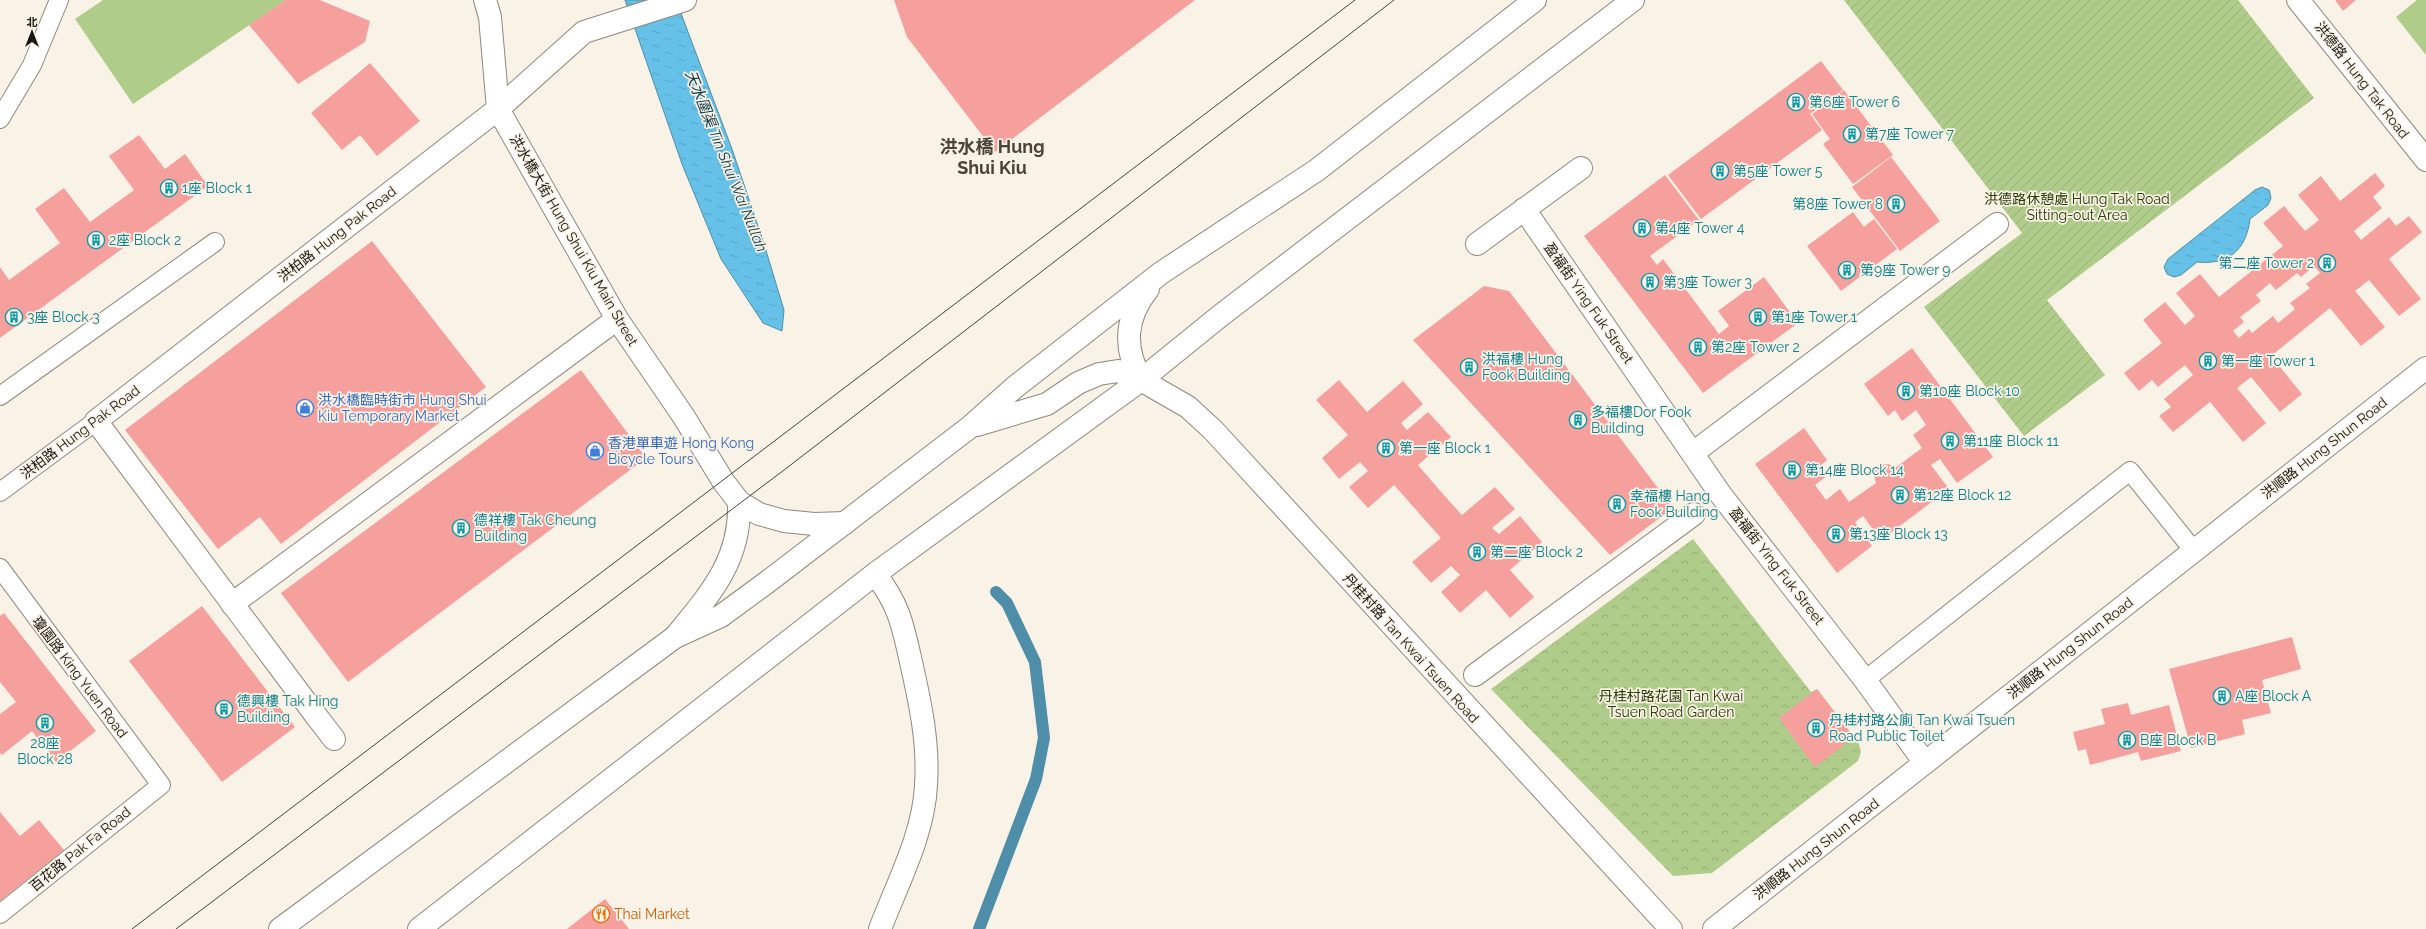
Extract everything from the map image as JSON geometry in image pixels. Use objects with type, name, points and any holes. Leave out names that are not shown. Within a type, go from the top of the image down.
[{"type":"street","name":"洪水橋大街 Hung Shui Kiu Main Street","points":[[485,0],[490,17],[498,109],[617,319],[684,417],[723,481],[739,502],[759,514],[784,522],[814,524],[845,523]]},
{"type":"street","name":"洪柏路 Hung Pak Road","points":[[96,421],[498,109],[584,32],[685,0]]},
{"type":"street","points":[[280,929],[675,637],[721,616],[970,427],[1015,387],[1161,273],[1317,170],[1535,0]]},
{"type":"street","points":[[420,929],[875,574],[1141,380],[1226,311],[1632,0]]},
{"type":"street","name":"洪德路 Hung Tak Road","points":[[2298,0],[2426,160]]},
{"type":"street","points":[[1477,244],[1581,168]]},
{"type":"street","name":"盈福街 Ying Fuk Street","points":[[1524,209],[1721,495],[1865,680],[1925,763]]},
{"type":"street","points":[[1693,453],[1997,224]]},
{"type":"street","points":[[1141,380],[1131,361],[1130,324],[1137,303],[1161,273]]},
{"type":"street","points":[[232,604],[617,319]]},
{"type":"street","name":"洪順路 Hung Shun Road","points":[[1714,929],[2426,368]]},
{"type":"street","name":"丹桂村路 Tan Kwai Tsuen Road","points":[[970,427],[1047,404],[1078,382],[1099,374],[1118,371],[1141,380],[1188,407],[1213,430],[1671,929]]},
{"type":"street","points":[[96,421],[334,740]]},
{"type":"street","points":[[675,637],[715,588],[732,554],[740,525],[739,502]]},
{"type":"street","points":[[1475,675],[1694,514]]},
{"type":"street","points":[[875,574],[894,600],[907,635],[921,700],[926,786],[918,831],[880,929]]},
{"type":"lane","points":[[0,119],[32,65],[58,0]]},
{"type":"lane","points":[[0,396],[215,242]]},
{"type":"lane","name":"洪柏路 Hung Pak Road","points":[[0,492],[96,421]]},
{"type":"lane","points":[[1865,680],[2130,471],[2194,551]]},
{"type":"lane","name":"瓊園路 King Yuen Road","points":[[0,568],[161,785]]},
{"type":"lane","name":"百花路 Pak Fa Road","points":[[0,914],[161,785]]},
{"type":"green space","points":[[103,0],[286,0],[133,104],[75,19]]},
{"type":"green space","name":"洪德路休憩處 Hung Tak Road Sitting-out Area","points":[[1844,0],[2238,0],[2314,98],[2047,300],[2105,375],[2024,436],[1924,307],[2022,233]]},
{"type":"green space","points":[[2417,0],[2426,0],[2426,55],[2396,17]]},
{"type":"green space","name":"丹桂村路花園 Tan Kwai Tsuen Road Garden","points":[[1693,539],[1811,692],[1817,689],[1859,744],[1861,752],[1858,761],[1712,873],[1673,876],[1491,689]]},
{"type":"water","name":"天水圍渠 Tin Shui Wai Nullah","points":[[625,0],[676,0],[732,149],[764,244],[784,310],[782,331],[763,323],[721,259],[682,164]]},
{"type":"water","points":[[2262,187],[2269,190],[2271,198],[2268,205],[2250,219],[2244,240],[2234,254],[2218,261],[2197,262],[2181,275],[2174,277],[2167,274],[2164,267],[2168,259],[2255,190]]},
{"type":"building","points":[[286,0],[320,0],[370,21],[365,42],[298,84],[249,25]]},
{"type":"building","points":[[894,0],[1195,0],[995,152],[907,37]]},
{"type":"building","points":[[2335,0],[2356,0],[2343,11]]},
{"type":"building","points":[[1821,61],[1843,90],[1810,114],[1822,130],[1701,219],[1668,175]]},
{"type":"building","points":[[370,63],[420,121],[377,156],[360,135],[342,150],[311,113]]},
{"type":"building","name":"第7座 Tower 7","points":[[1844,90],[1893,155],[1853,184],[1823,144],[1830,139],[1812,114]]},
{"type":"building","points":[[139,135],[165,169],[185,154],[208,186],[0,338],[0,267],[9,280],[60,243],[35,209],[64,188],[90,222],[134,190],[109,156]]},
{"type":"building","name":"第8座 Tower 8","points":[[1891,157],[1940,221],[1900,251],[1852,187]]},
{"type":"building","points":[[2375,173],[2385,186],[2373,197],[2382,208],[2354,231],[2361,240],[2389,217],[2396,226],[2409,216],[2422,232],[2389,259],[2421,299],[2399,316],[2369,280],[2355,291],[2385,327],[2361,346],[2330,308],[2271,356],[2302,394],[2280,412],[2251,377],[2237,388],[2266,423],[2243,442],[2210,402],[2173,432],[2159,416],[2171,407],[2164,399],[2193,375],[2185,365],[2158,387],[2152,380],[2139,391],[2124,373],[2162,343],[2143,320],[2165,302],[2185,325],[2195,316],[2176,293],[2200,274],[2219,297],[2283,246],[2263,223],[2284,206],[2305,231],[2319,220],[2298,195],[2321,176],[2340,201]],"holes":[[[2314,266],[2320,273],[2306,284],[2310,288],[2290,303],[2295,309],[2278,323],[2273,316],[2252,333],[2249,329],[2239,338],[2233,331],[2244,322],[2240,317],[2261,301],[2256,295],[2270,283],[2276,290],[2297,273],[2301,277]]]},
{"type":"building","points":[[1665,175],[1699,220],[1650,256],[1657,265],[1663,259],[1719,334],[1729,326],[1718,311],[1764,277],[1798,323],[1703,393],[1584,236]]},
{"type":"building","name":"第9座 Tower 9","points":[[1853,212],[1864,227],[1874,219],[1897,249],[1841,291],[1807,246]]},
{"type":"building","name":"洪水橋臨時街市 Hung Shui Kiu Temporary Market","points":[[372,241],[486,387],[281,544],[260,517],[218,549],[125,430]]},
{"type":"building","points":[[1484,286],[1509,291],[1673,508],[1610,555],[1413,340]]},
{"type":"building","points":[[1912,348],[1993,457],[1957,483],[1940,459],[1931,465],[1949,489],[1881,540],[1863,516],[1855,522],[1872,546],[1837,573],[1755,464],[1804,428],[1827,460],[1821,465],[1828,475],[1815,485],[1826,500],[1840,489],[1849,502],[1876,483],[1874,476],[1876,469],[1881,465],[1889,464],[1895,468],[1922,448],[1913,435],[1926,425],[1916,410],[1902,421],[1895,410],[1888,416],[1864,384]]},
{"type":"building","name":"德祥樓 Tak Cheung Building","points":[[581,370],[646,458],[348,682],[281,593]]},
{"type":"building","points":[[1339,380],[1367,412],[1403,381],[1423,404],[1401,423],[1407,430],[1428,412],[1451,437],[1418,465],[1442,493],[1462,515],[1495,487],[1515,509],[1492,528],[1499,534],[1520,516],[1542,542],[1510,570],[1534,597],[1510,618],[1486,590],[1460,613],[1441,592],[1460,575],[1451,566],[1431,583],[1412,562],[1441,538],[1394,485],[1368,508],[1349,487],[1368,471],[1360,462],[1339,479],[1322,458],[1348,435],[1316,400]]},
{"type":"building","name":"德興樓 Tak Hing Building","points":[[202,606],[295,727],[222,782],[129,661]]},
{"type":"building","name":"28座 Block 28","points":[[4,613],[96,731],[56,762],[32,731],[2,755],[0,753],[0,714],[16,702],[0,682],[0,616]]},
{"type":"building","name":"A座 Block A","points":[[2292,637],[2301,669],[2262,680],[2271,713],[2242,720],[2245,734],[2191,748],[2169,669]]},
{"type":"building","name":"丹桂村路公廁 Tan Kwai Tsuen Road Public Toilet","points":[[1817,689],[1854,737],[1815,767],[1779,718]]},
{"type":"building","name":"B座 Block B","points":[[2128,703],[2131,715],[2169,705],[2181,751],[2141,761],[2138,752],[2090,765],[2086,749],[2078,751],[2073,732],[2105,724],[2101,709]]},
{"type":"building","points":[[0,812],[20,836],[39,820],[64,850],[0,901]]},
{"type":"building","name":"Thai Market","points":[[605,899],[629,929],[567,929]]},
{"type":"waterway","points":[[979,929],[1036,779],[1044,738],[1035,662],[1007,603],[996,592]]},
{"type":"tram line","points":[[132,929],[1355,0]]},
{"type":"tram line","points":[[176,929],[788,467],[1394,0]]},
{"type":"place","name":"第6座 Tower 6","points":[[1796,102]]},
{"type":"place","name":"第7座 Tower 7","points":[[1852,134]]},
{"type":"place","name":"第5座 Tower 5","points":[[1720,171]]},
{"type":"place","name":"1座 Block 1","points":[[169,188]]},
{"type":"place","name":"第8座 Tower 8","points":[[1896,204]]},
{"type":"place","name":"第4座 Tower 4","points":[[1642,228]]},
{"type":"place","name":"2座 Block 2","points":[[96,240]]},
{"type":"place","name":"第二座 Tower 2","points":[[2327,263]]},
{"type":"place","name":"第9座 Tower 9","points":[[1847,270]]},
{"type":"place","name":"第3座 Tower 3","points":[[1650,282]]},
{"type":"place","name":"3座 Block 3","points":[[14,317]]},
{"type":"place","name":"第1座 Tower 1","points":[[1758,317]]},
{"type":"place","name":"第2座 Tower 2","points":[[1698,347]]},
{"type":"place","name":"第一座 Tower 1","points":[[2208,361]]},
{"type":"place","name":"洪福樓 Hung Fook Building","points":[[1469,367]]},
{"type":"place","name":"第10座 Block 10","points":[[1906,391]]},
{"type":"place","name":"洪水橋臨時街市 Hung Shui Kiu Temporary Market","points":[[305,408]]},
{"type":"place","name":"多福樓Dor Fook Building","points":[[1578,420]]},
{"type":"place","name":"第11座 Block 11","points":[[1950,441]]},
{"type":"place","name":"第一座 Block 1","points":[[1386,448]]},
{"type":"place","name":"香港單車遊 Hong Kong Bicycle Tours","points":[[595,451]]},
{"type":"place","name":"第14座 Block 14","points":[[1792,470]]},
{"type":"place","name":"第12座 Block 12","points":[[1900,495]]},
{"type":"place","name":"幸福樓 Hang Fook Building","points":[[1617,504]]},
{"type":"place","name":"德祥樓 Tak Cheung Building","points":[[461,528]]},
{"type":"place","name":"第13座 Block 13","points":[[1836,534]]},
{"type":"place","name":"第二座 Block 2","points":[[1477,552]]},
{"type":"place","name":"A座 Block A","points":[[2222,696]]},
{"type":"place","name":"德興樓 Tak Hing Building","points":[[224,709]]},
{"type":"place","name":"28座 Block 28","points":[[45,723]]},
{"type":"place","name":"丹桂村路公廁 Tan Kwai Tsuen Road Public Toilet","points":[[1816,728]]},
{"type":"place","name":"B座 Block B","points":[[2127,740]]},
{"type":"place","name":"Thai Market","points":[[601,914]]},
{"type":"district","name":"洪水橋 Hung Shui Kiu","points":[[992,157]]}]
